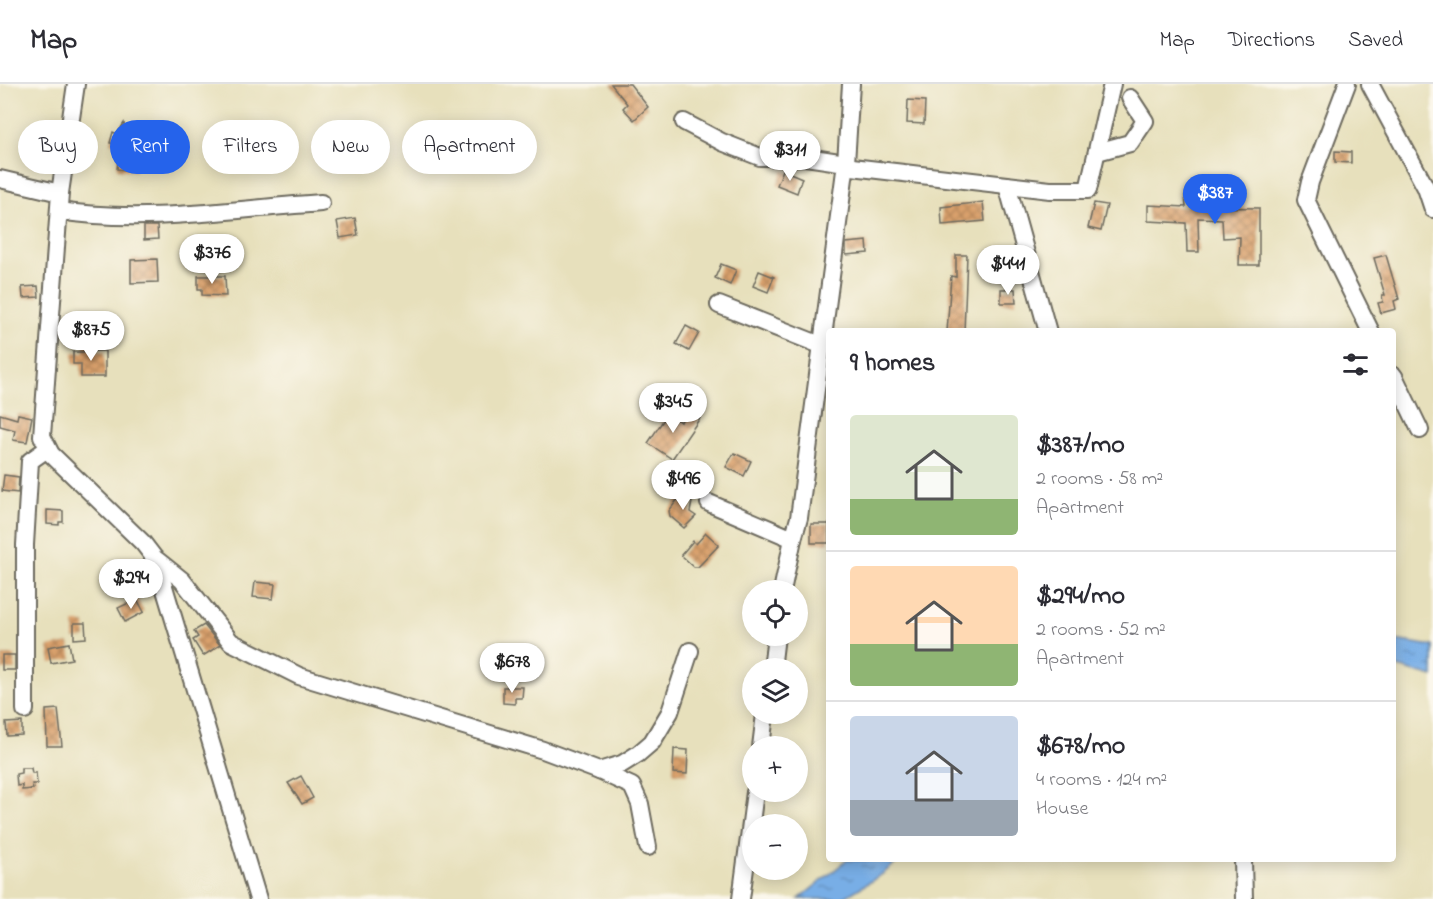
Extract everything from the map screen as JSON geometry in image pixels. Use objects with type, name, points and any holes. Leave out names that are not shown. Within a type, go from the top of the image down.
[{"type":"street","points":[[76,84],[58,211],[42,436],[47,449],[143,543],[156,560],[182,580],[231,642],[299,676],[543,750],[632,786],[640,804],[648,848]]},
{"type":"street","points":[[784,580],[799,518],[823,346],[846,163],[851,84]]},
{"type":"street","points":[[684,122],[722,142],[760,157],[806,157],[864,168],[1007,185],[1088,190],[1112,84]]},
{"type":"street","points":[[1347,84],[1310,182],[1306,200],[1369,328]]},
{"type":"street","points":[[1370,84],[1426,188],[1433,209]]},
{"type":"street","points":[[1097,152],[1130,143],[1145,121],[1130,98]]},
{"type":"street","points":[[0,179],[60,193]]},
{"type":"street","points":[[1007,185],[1042,302],[1047,328]]},
{"type":"street","points":[[58,211],[98,217],[135,217],[321,203]]},
{"type":"street","points":[[719,305],[823,346]]},
{"type":"street","points":[[1396,380],[1420,430]]},
{"type":"street","points":[[25,710],[26,545],[30,461],[47,449]]},
{"type":"street","points":[[709,504],[793,539]]},
{"type":"street","points":[[156,560],[258,899]]},
{"type":"street","points":[[599,771],[622,764],[652,742],[670,712],[690,651]]},
{"type":"street","points":[[741,899],[754,802]]},
{"type":"street","points":[[1243,862],[1244,899]]},
{"type":"water","points":[[1396,640],[1433,646],[1433,677],[1396,667]]},
{"type":"water","points":[[845,862],[897,862],[842,899],[799,899]]},
{"type":"building","points":[[611,84],[630,84],[648,107],[634,120],[623,108],[627,104]]},
{"type":"building","points":[[908,100],[925,101],[924,124],[907,123]]},
{"type":"building","points":[[1335,151],[1351,152],[1351,163],[1335,162]]},
{"type":"building","points":[[783,170],[802,178],[797,193],[777,185]]},
{"type":"building","points":[[1185,196],[1197,196],[1198,207],[1259,208],[1259,265],[1239,265],[1240,237],[1223,238],[1222,219],[1198,218],[1199,252],[1187,252],[1186,223],[1148,221],[1148,205],[1186,207]]},
{"type":"building","points":[[983,202],[985,221],[942,225],[941,207]]},
{"type":"building","points":[[1094,203],[1107,205],[1101,231],[1088,228]]},
{"type":"building","points":[[355,218],[358,235],[340,238],[337,221]]},
{"type":"building","points":[[144,226],[157,226],[158,239],[144,240]]},
{"type":"building","points":[[867,241],[868,253],[846,255],[846,243]]},
{"type":"building","points":[[956,255],[967,255],[964,328],[947,328],[951,276],[956,277]]},
{"type":"building","points":[[1386,255],[1399,299],[1394,301],[1396,309],[1381,313],[1378,303],[1383,302],[1382,295],[1385,295],[1374,258]]},
{"type":"building","points":[[157,259],[158,282],[131,283],[131,260]]},
{"type":"building","points":[[721,264],[736,270],[730,285],[715,278]]},
{"type":"building","points":[[759,271],[774,277],[768,292],[753,286]]},
{"type":"building","points":[[198,276],[225,276],[226,296],[202,295],[202,289],[198,289]]},
{"type":"building","points":[[38,286],[39,297],[23,298],[22,287]]},
{"type":"building","points":[[1001,289],[1015,289],[1016,303],[1001,303]]},
{"type":"building","points":[[686,326],[699,333],[689,351],[676,344]]},
{"type":"building","points":[[84,344],[95,344],[95,351],[105,351],[105,377],[81,377],[81,364],[73,364],[73,352],[84,352]]},
{"type":"building","points":[[685,412],[700,418],[672,459],[648,443],[668,413],[681,422]]},
{"type":"building","points":[[0,414],[17,419],[18,414],[32,417],[27,442],[13,440],[15,430],[0,426]]},
{"type":"building","points":[[734,453],[751,461],[744,476],[726,467]]},
{"type":"building","points":[[4,475],[19,477],[18,493],[2,491]]},
{"type":"building","points":[[695,486],[690,512],[696,516],[684,528],[670,516],[669,511],[678,499],[683,504]]},
{"type":"building","points":[[47,510],[63,511],[63,522],[59,522],[59,525],[47,524]]},
{"type":"building","points":[[811,524],[826,524],[826,543],[811,543]]},
{"type":"building","points":[[706,533],[719,545],[698,567],[694,567],[681,555],[693,541],[696,544]]},
{"type":"building","points":[[255,582],[275,584],[273,599],[253,597]]},
{"type":"building","points":[[137,599],[144,612],[125,622],[118,608]]},
{"type":"building","points":[[74,623],[85,623],[86,638],[74,639]]},
{"type":"building","points":[[204,625],[220,645],[203,656],[193,640],[198,637],[194,631]]},
{"type":"building","points":[[69,643],[72,659],[51,663],[48,647]]},
{"type":"building","points":[[2,655],[15,655],[15,670],[2,670]]},
{"type":"building","points":[[503,687],[523,687],[522,698],[515,698],[515,704],[503,703]]},
{"type":"building","points":[[58,709],[62,746],[47,746],[46,710]]},
{"type":"building","points":[[22,722],[22,735],[7,736],[6,723]]},
{"type":"building","points":[[674,749],[688,750],[687,774],[673,773]]},
{"type":"building","points":[[21,768],[31,768],[32,773],[36,773],[37,784],[32,784],[33,789],[22,790],[22,785],[17,786],[16,774],[21,773]]},
{"type":"building","points":[[301,776],[313,798],[302,804],[288,783]]}]
